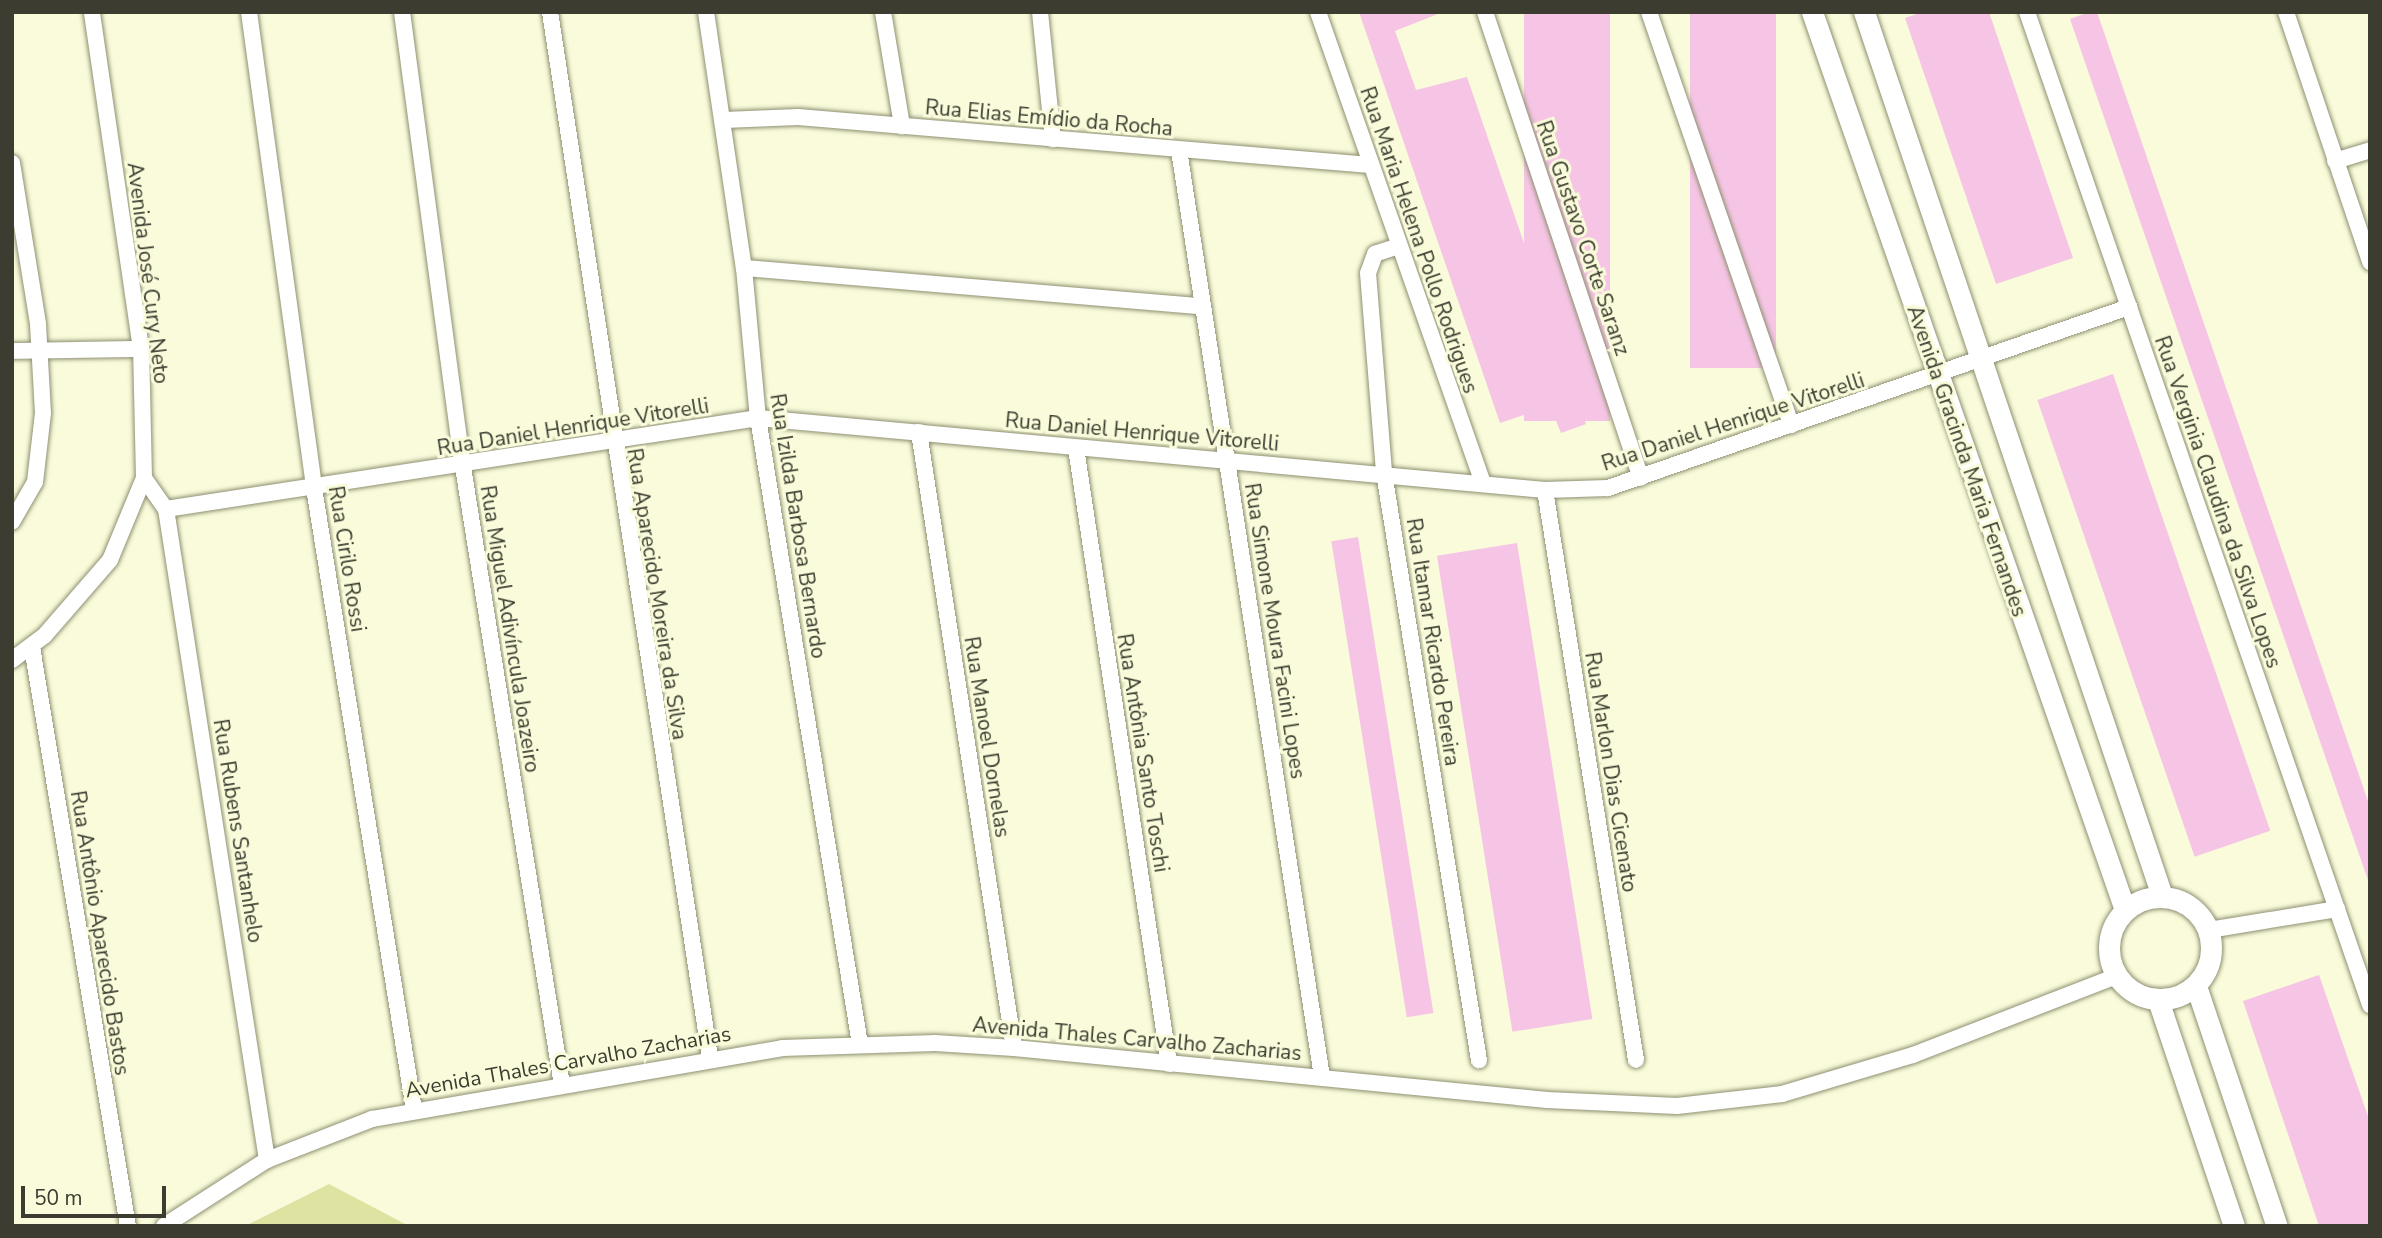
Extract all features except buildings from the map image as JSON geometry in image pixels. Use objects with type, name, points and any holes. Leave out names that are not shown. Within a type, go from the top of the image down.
[{"type":"street","name":"Avenida José Cury Neto","points":[[12,660],[32,647],[110,560],[144,478],[141,349],[92,12]]},
{"type":"street","name":"Rua Cirilo Rossi","points":[[249,12],[314,488],[414,1110]]},
{"type":"street","name":"Rua Miguel Adivíncula Joazeiro","points":[[402,12],[463,467],[562,1085]]},
{"type":"street","name":"Rua Aparecido Moreira da Silva","points":[[550,12],[612,443],[710,1057]]},
{"type":"street","name":"Rua Izilda Barbosa Bernardo","points":[[706,12],[744,268],[758,418],[860,1044]]},
{"type":"street","points":[[883,12],[902,126]]},
{"type":"street","points":[[1040,12],[1053,139]]},
{"type":"street","name":"Rua Maria Helena Pollo Rodrigues","points":[[1318,12],[1482,481]]},
{"type":"street","name":"Rua Gustavo Corte Saranz","points":[[1485,12],[1641,478]]},
{"type":"street","points":[[1649,12],[1791,425]]},
{"type":"street","name":"Avenida Gracinda Maria Fernandes","points":[[1812,12],[2125,910]]},
{"type":"street","points":[[1864,12],[2162,896]]},
{"type":"street","name":"Rua Verginia Claudina da Silva Lopes","points":[[2027,12],[2370,1005]]},
{"type":"street","points":[[2286,12],[2370,262]]},
{"type":"street","name":"Rua Elias Emídio da Rocha","points":[[724,120],[798,117],[1370,165]]},
{"type":"street","name":"Rua Simone Moura Facini Lopes","points":[[1179,150],[1322,1077]]},
{"type":"street","points":[[2335,161],[2370,150]]},
{"type":"street","points":[[12,163],[39,346],[39,461],[12,522]]},
{"type":"street","name":"Rua Itamar Ricardo Pereira","points":[[1399,246],[1376,254],[1368,273],[1384,473],[1479,1060]]},
{"type":"street","points":[[744,268],[1201,306]]},
{"type":"street","name":"Rua Daniel Henrique Vitorelli","points":[[166,509],[463,467],[758,418],[1076,448],[1482,481],[1545,490],[1608,488],[1937,377],[2129,307]]},
{"type":"street","points":[[12,351],[39,346],[141,349]]},
{"type":"street","name":"Rua Manoel Dornelas","points":[[919,432],[1014,1048]]},
{"type":"street","name":"Rua Antônia Santo Toschi","points":[[1076,448],[1169,1064]]},
{"type":"street","points":[[144,478],[166,509]]},
{"type":"street","name":"Rua Marlon Dias Cicenato","points":[[1545,490],[1636,1060]]},
{"type":"street","name":"Rua Rubens Santanhelo","points":[[166,509],[267,1160]]},
{"type":"street","name":"Rua Antônio Aparecido Bastos","points":[[32,647],[128,1226]]},
{"type":"street","points":[[2162,896],[2190,907],[2209,930],[2210,960],[2196,986],[2158,1000],[2138,995],[2117,976],[2108,946],[2125,910],[2162,896]]},
{"type":"street","points":[[2209,930],[2337,909]]},
{"type":"street","name":"Avenida Thales Carvalho Zacharias","points":[[164,1226],[267,1160],[329,1132],[414,1110],[710,1057],[860,1044],[1014,1048],[1547,1100],[1729,1103],[1913,1055],[2117,976]]},
{"type":"street","points":[[2196,986],[2277,1226]]},
{"type":"street","points":[[2158,1000],[2234,1226]]},
{"type":"green space","points":[[329,1184],[409,1226],[245,1226]]}]
